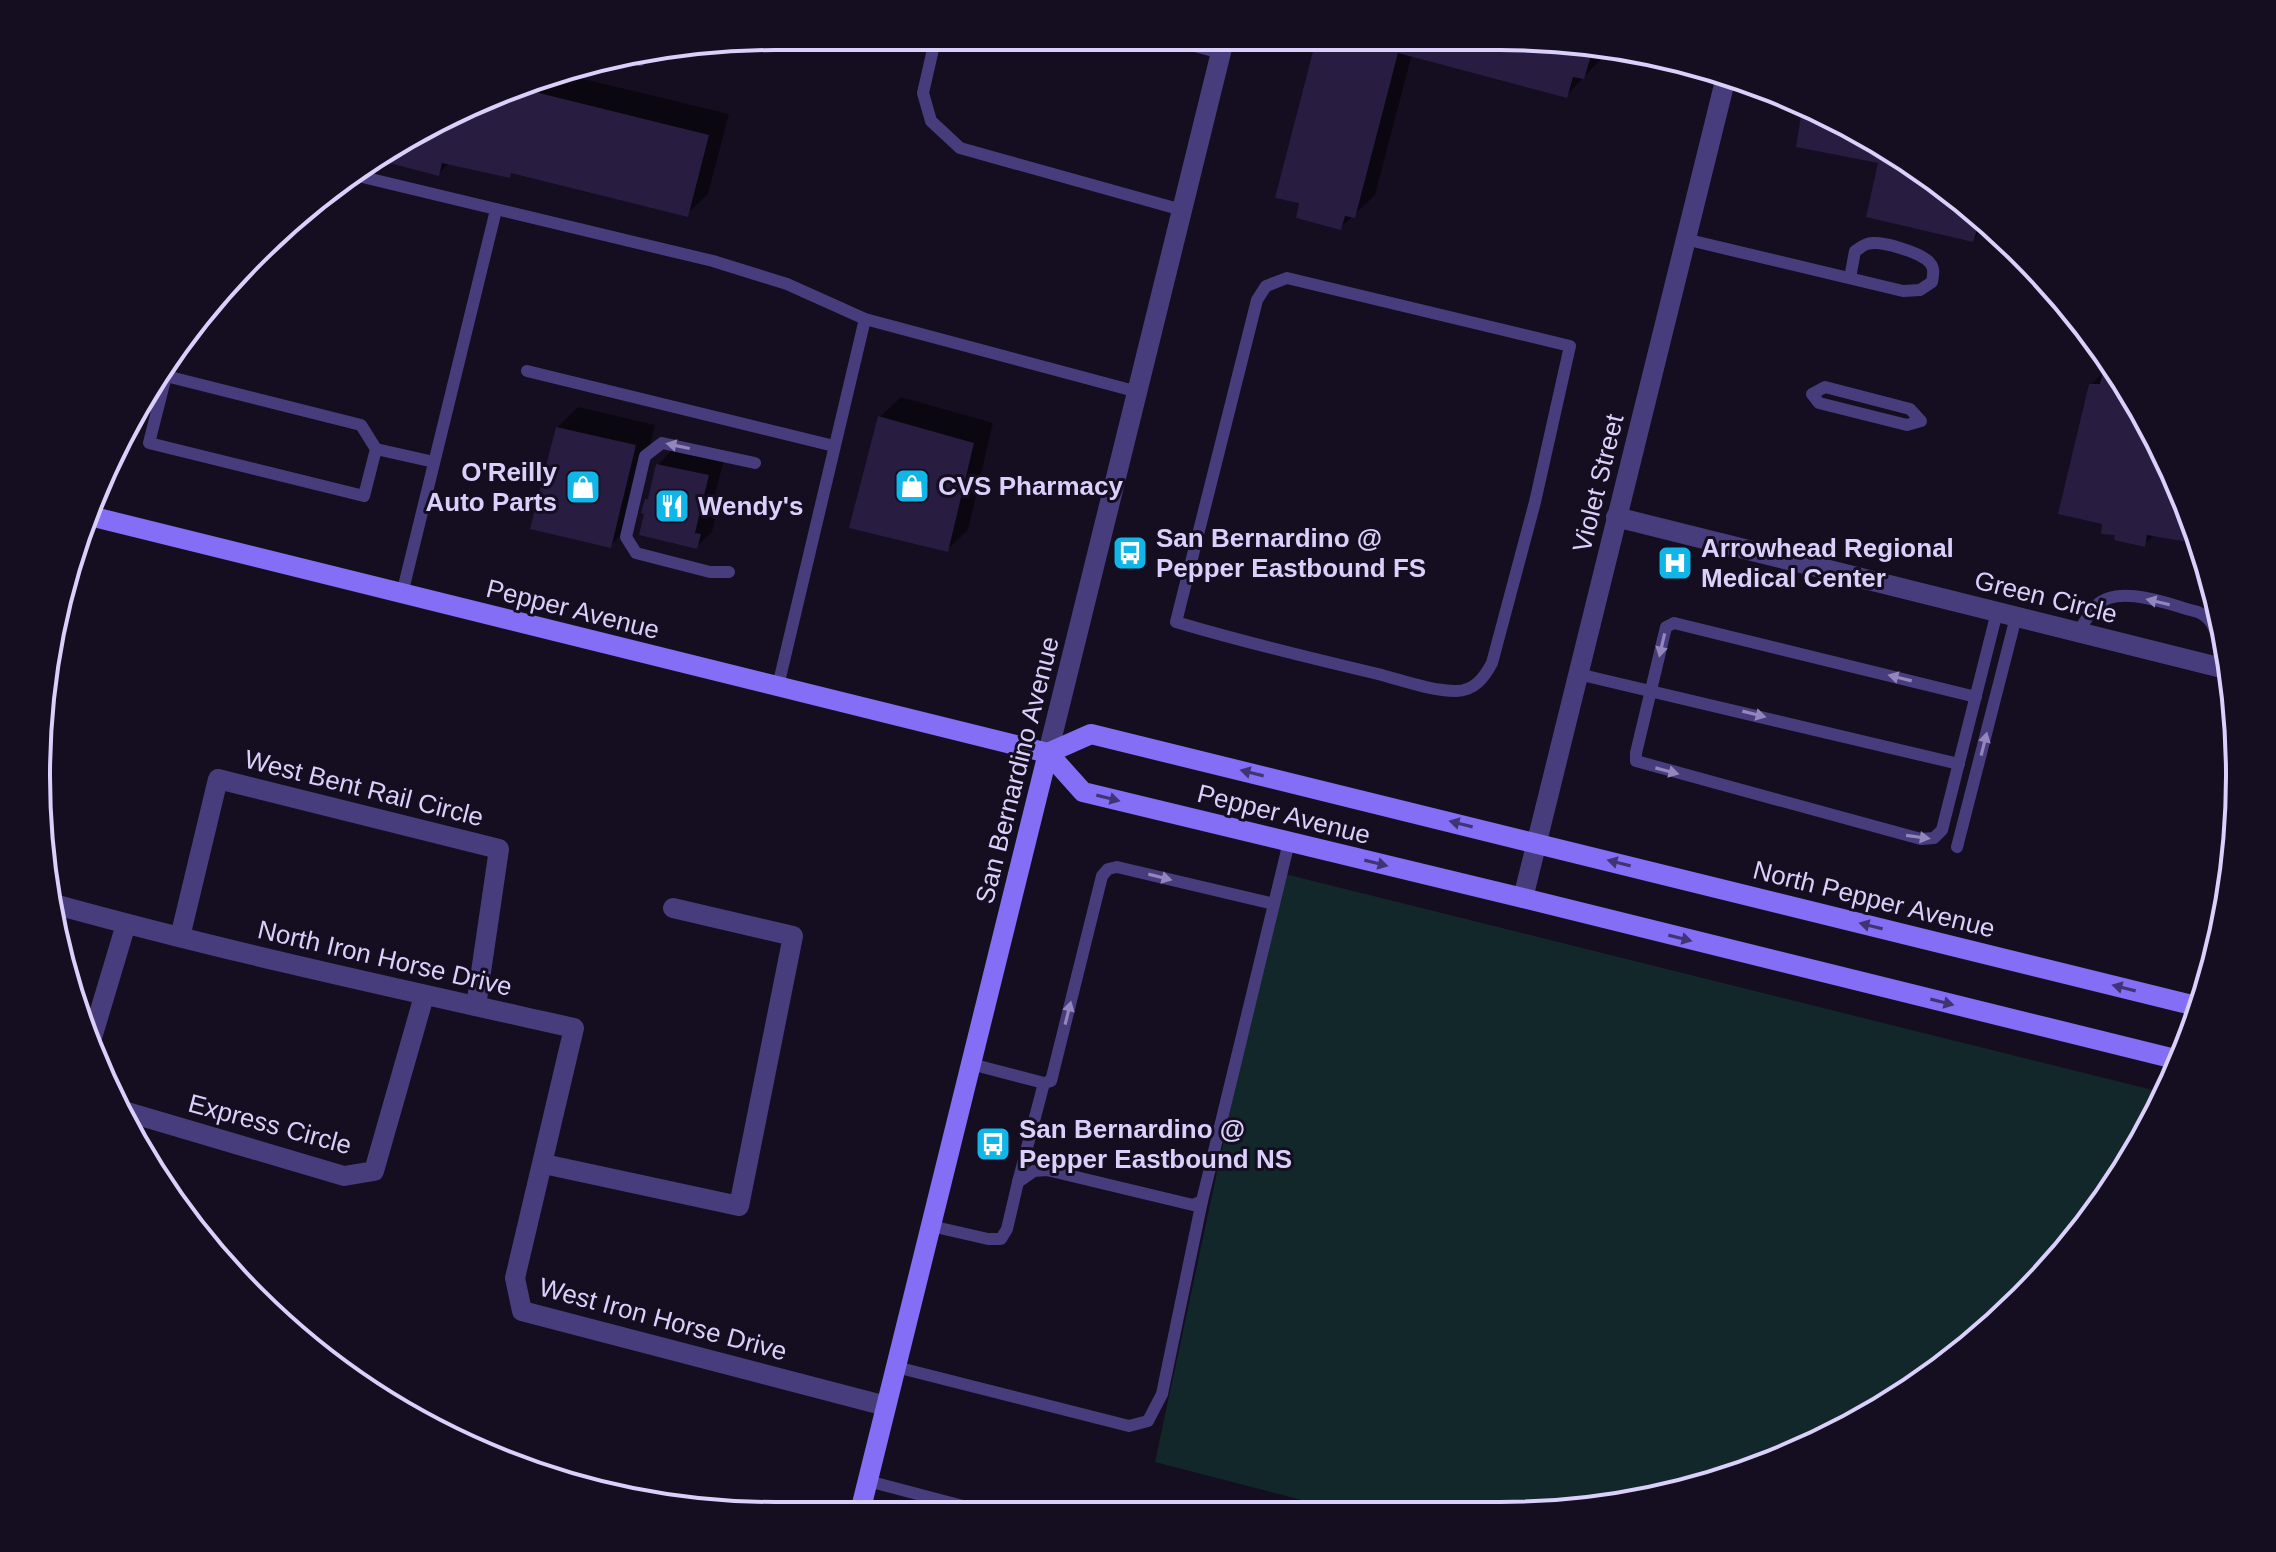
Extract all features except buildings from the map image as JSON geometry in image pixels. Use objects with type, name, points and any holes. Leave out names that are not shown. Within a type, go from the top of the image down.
[{"type":"main road","name":"Pepper Avenue","points":[[98,518],[1048,753],[1083,792],[1523,898]]},
{"type":"main road","name":"Pepper Avenue","points":[[1048,753],[1091,734],[1536,842]]},
{"type":"main road","name":"San Bernardino Avenue","points":[[863,1502],[1048,753]]},
{"type":"main road","name":"North Pepper Avenue","points":[[1536,842],[2189,1004]]},
{"type":"main road","points":[[1523,898],[2169,1058]]},
{"type":"street","name":"San Bernardino Avenue","points":[[1048,753],[1222,50]]},
{"type":"street","name":"Violet Street","points":[[1523,898],[1724,86]]},
{"type":"street","name":"Green Circle","points":[[1616,517],[2218,667]]},
{"type":"street","name":"West Bent Rail Circle","points":[[180,937],[218,779],[499,849],[476,1006]]},
{"type":"street","name":"North Iron Horse Drive","points":[[62,906],[424,996],[574,1028],[544,1164]]},
{"type":"street","points":[[544,1164],[739,1206],[793,936],[673,908]]},
{"type":"street","points":[[95,1027],[126,924]]},
{"type":"street","name":"Express Circle","points":[[134,1114],[344,1176],[374,1171],[424,996]]},
{"type":"street","name":"West Iron Horse Drive","points":[[544,1164],[515,1278],[522,1311],[886,1406]]},
{"type":"lane","points":[[933,50],[923,93],[931,121],[960,148],[1182,210]]},
{"type":"lane","points":[[365,178],[728,266],[787,284],[865,319],[1138,392]]},
{"type":"lane","points":[[402,594],[496,210]]},
{"type":"lane","points":[[1685,239],[1903,291],[1920,290],[1932,282],[1934,270],[1929,262],[1917,255],[1889,245],[1868,244],[1855,251],[1850,278]]},
{"type":"lane","points":[[1287,278],[1570,346],[1535,502],[1492,663],[1485,677],[1473,687],[1456,691],[1411,682],[1248,643],[1176,622],[1213,471],[1257,300],[1266,286],[1276,280],[1287,278]]},
{"type":"lane","points":[[778,686],[865,319]]},
{"type":"lane","points":[[527,371],[834,446]]},
{"type":"lane","points":[[170,377],[361,425],[376,449],[434,462]]},
{"type":"lane","points":[[1825,387],[1910,409],[1921,421],[1907,425],[1893,422],[1819,403],[1812,394],[1825,387]]},
{"type":"lane","points":[[153,405],[149,443],[364,496],[376,449]]},
{"type":"lane","points":[[729,572],[710,572],[636,553],[626,537],[645,456],[662,443],[755,463]]},
{"type":"lane","points":[[2078,632],[2097,604],[2115,595],[2130,595],[2208,617]]},
{"type":"lane","points":[[1976,697],[1674,623],[1666,627],[1636,761],[1921,839],[1934,838],[1942,830],[1976,697],[2007,614]]},
{"type":"lane","points":[[1957,847],[2007,614]]},
{"type":"lane","points":[[1578,674],[1959,764]]},
{"type":"lane","points":[[896,1367],[1129,1426],[1148,1421],[1162,1394],[1202,1201],[1289,842]]},
{"type":"lane","points":[[971,1064],[1044,1083],[1051,1081],[1102,876],[1108,869],[1117,867],[1274,904]]},
{"type":"lane","points":[[931,1226],[1001,1239],[1007,1229],[1044,1083]]},
{"type":"lane","points":[[1018,1182],[1034,1171],[1047,1170],[1193,1205],[1202,1201]]},
{"type":"lane","points":[[868,1481],[927,1502]]},
{"type":"green space","points":[[1281,873],[2154,1090],[2129,1139],[2076,1218],[2046,1255],[1979,1322],[1903,1380],[1863,1405],[1778,1447],[1688,1477],[1642,1488],[1595,1496],[1500,1502],[1310,1502],[1155,1462]]},
{"type":"place","name":"CVS Pharmacy","points":[[912,486]]},
{"type":"place","name":"O'Reilly Auto Parts","points":[[583,487]]},
{"type":"place","name":"Wendy's","points":[[672,506]]},
{"type":"place","name":"San Bernardino @ Pepper Eastbound FS","points":[[1130,553]]},
{"type":"place","name":"Arrowhead Regional Medical Center","points":[[1675,563]]},
{"type":"place","name":"San Bernardino @ Pepper Eastbound NS","points":[[993,1144]]}]
